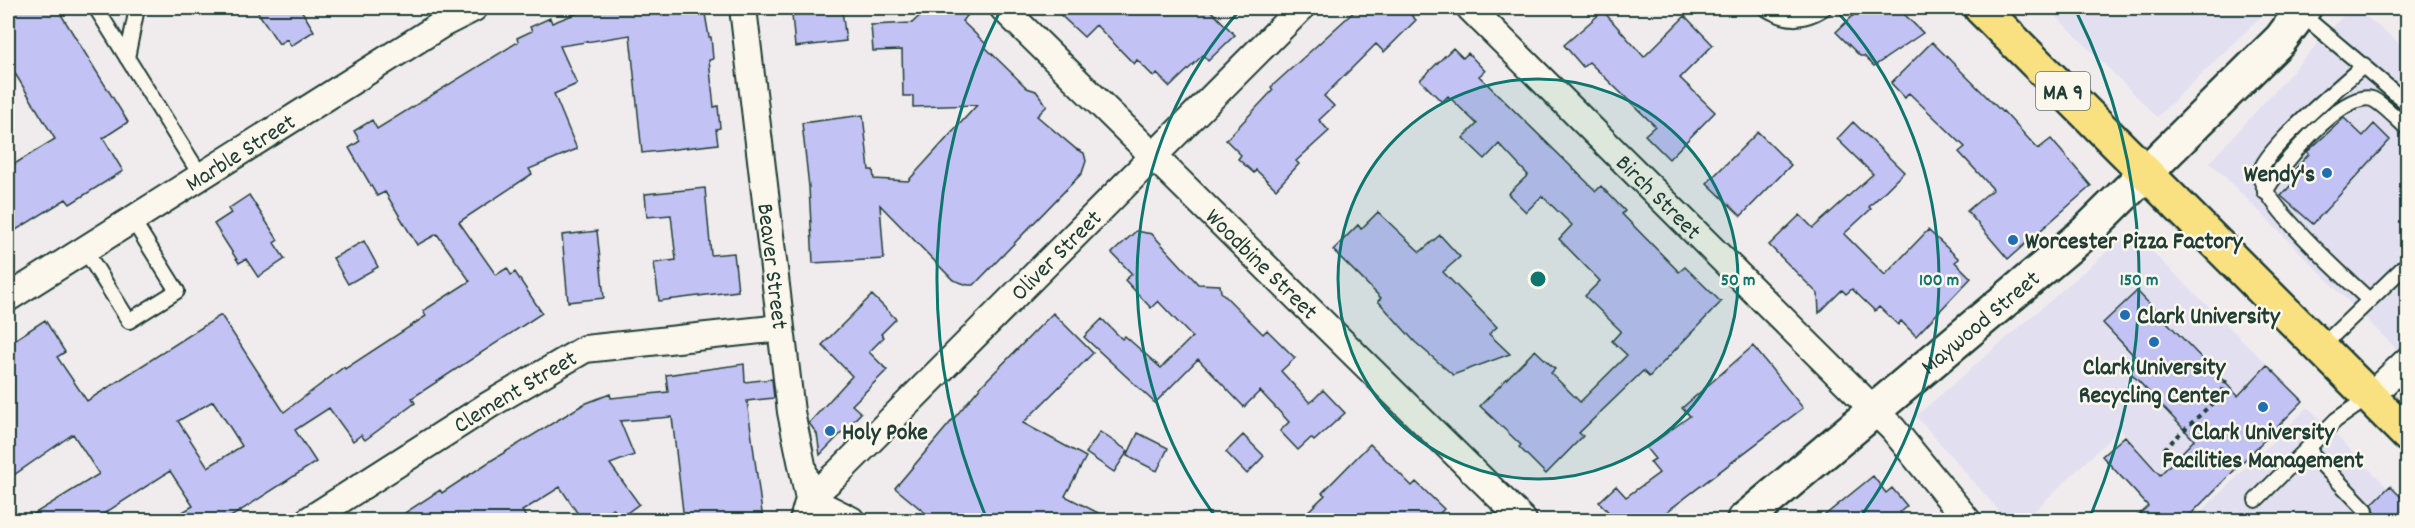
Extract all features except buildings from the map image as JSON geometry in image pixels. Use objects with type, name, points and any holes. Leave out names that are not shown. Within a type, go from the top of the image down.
[{"type":"highway","name":"MA 9","points":[[1981,8],[2408,435]]},
{"type":"street","name":"Marble Street","points":[[8,298],[444,23],[474,8]]},
{"type":"street","name":"Beaver Street","points":[[742,8],[780,328],[806,510]]},
{"type":"street","name":"Woodbine Street","points":[[1004,8],[1523,520]]},
{"type":"street","name":"Oliver Street","points":[[806,510],[838,473],[1301,8]]},
{"type":"street","name":"Birch Street","points":[[1470,8],[1893,429],[1967,520]]},
{"type":"street","name":"Maywood Street","points":[[1744,520],[2086,232],[2281,39],[2302,10]]},
{"type":"street","name":"Clement Street","points":[[309,520],[489,405],[585,349],[780,328]]},
{"type":"street","points":[[2369,397],[2408,360]]},
{"type":"street","points":[[806,510],[851,520]]},
{"type":"lane","points":[[96,8],[201,176]]},
{"type":"lane","points":[[127,58],[137,8]]},
{"type":"lane","points":[[1765,8],[1777,15],[1792,19],[1808,17],[1824,8]]},
{"type":"lane","points":[[2302,10],[2408,104]]},
{"type":"lane","points":[[2364,65],[2264,161],[2260,174],[2265,192],[2294,226],[2369,300]]},
{"type":"lane","points":[[2265,192],[2272,178],[2319,126],[2347,103],[2374,99],[2408,129]]},
{"type":"lane","points":[[85,250],[129,321],[177,291],[132,219]]},
{"type":"lane","points":[[2320,348],[2408,263]]},
{"type":"lane","points":[[2256,500],[2336,420],[2369,397]]},
{"type":"lane","points":[[2307,449],[2366,510]]},
{"type":"path","points":[[2164,449],[2221,395],[2226,380]]},
{"type":"shaded area","points":[[2048,8],[2270,8],[2157,117]]},
{"type":"shaded area","points":[[2350,8],[2355,8],[2407,49],[2408,339],[2397,350],[2210,162]]},
{"type":"shaded area","name":"Clark University","points":[[2131,231],[2304,400],[2195,510],[2120,429],[2025,520],[2007,520],[1916,416]]},
{"type":"shaded area","points":[[2308,407],[2407,507],[2408,520],[2207,520],[2200,513]]},
{"type":"place","name":"Wendy's","points":[[2327,173]]},
{"type":"place","name":"Worcester Pizza Factory","points":[[2013,240]]},
{"type":"place","name":"Clark University","points":[[2125,315]]},
{"type":"place","name":"Clark University Recycling Center","points":[[2154,342]]},
{"type":"place","name":"Clark University Facilities Management","points":[[2263,407]]},
{"type":"place","name":"Holy Poke","points":[[830,431]]}]
